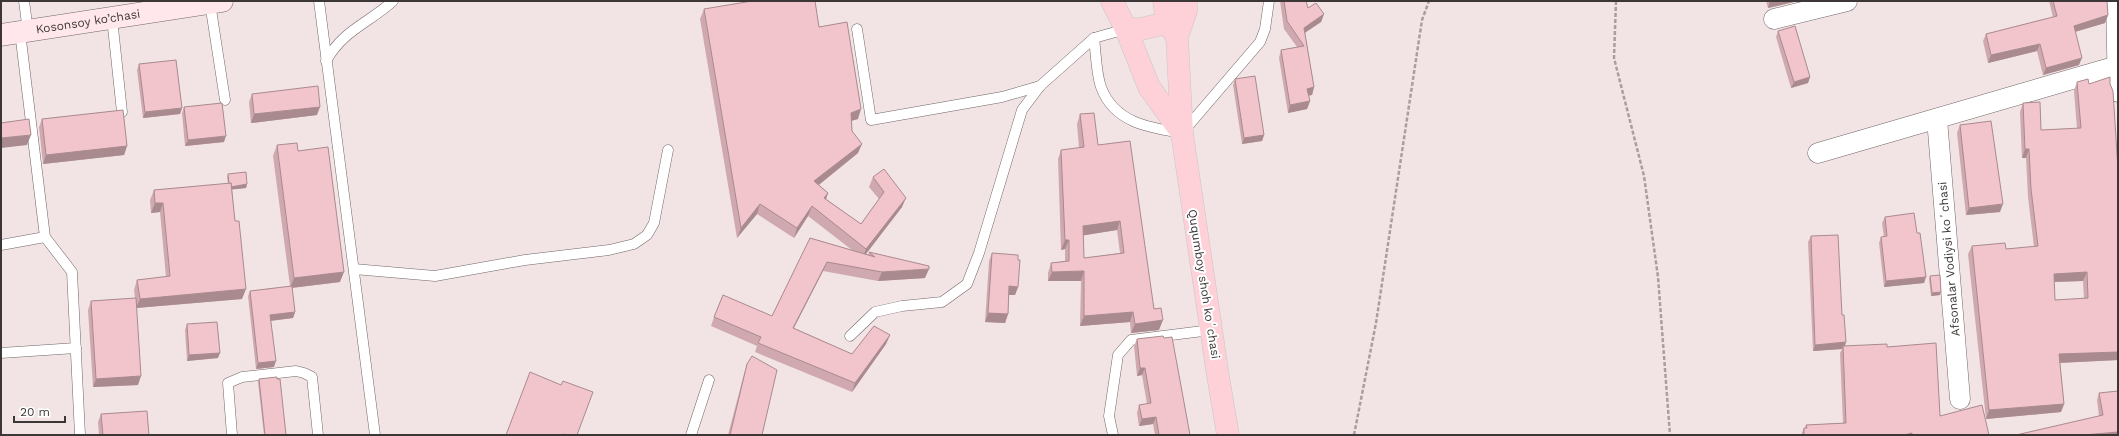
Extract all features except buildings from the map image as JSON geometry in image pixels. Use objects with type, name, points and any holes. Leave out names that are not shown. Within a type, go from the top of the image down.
[{"type":"main road","points":[[1112,1],[1126,29],[1149,87],[1182,133]]},
{"type":"main road","name":"Ququmboy shoh koʻchasi","points":[[1164,1],[1178,25],[1182,133],[1228,435]]},
{"type":"main road","name":"Kosonsoy ko’chasi","points":[[11,31],[112,18],[158,6],[216,2]]},
{"type":"main road","points":[[1126,29],[1178,25]]},
{"type":"street","points":[[1774,19],[1847,1]]},
{"type":"street","points":[[2116,1],[2118,92]]},
{"type":"street","points":[[1818,153],[1937,120],[2117,66]]},
{"type":"street","name":"Afsonalar Vodiysi koʻchasi","points":[[1937,120],[1960,399]]},
{"type":"lane","points":[[24,1],[11,31],[45,237],[72,272],[80,435]]},
{"type":"lane","points":[[318,1],[376,435]]},
{"type":"lane","points":[[326,61],[332,50],[344,36],[393,1]]},
{"type":"lane","points":[[1094,38],[1101,87],[1114,110],[1144,127],[1182,133],[1260,42],[1265,29],[1269,1]]},
{"type":"lane","points":[[216,2],[225,100]]},
{"type":"lane","points":[[112,18],[122,112]]},
{"type":"lane","points":[[857,29],[871,120],[1002,97],[1040,86]]},
{"type":"lane","points":[[850,336],[875,312],[902,306],[942,302],[967,284],[979,253],[1022,110],[1040,86],[1094,38],[1126,29]]},
{"type":"lane","points":[[354,269],[435,276],[525,260],[610,250],[634,244],[647,235],[654,223],[668,150]]},
{"type":"lane","points":[[1,245],[45,237]]},
{"type":"lane","points":[[1113,435],[1110,416],[1118,355],[1131,340],[1211,330]]},
{"type":"lane","points":[[1,353],[76,348]]},
{"type":"lane","points":[[232,435],[228,383],[242,377],[296,371],[304,373],[312,378],[318,435]]},
{"type":"lane","points":[[690,435],[709,380]]},
{"type":"path","points":[[1354,435],[1376,323],[1422,20],[1428,1]]},
{"type":"path","points":[[1616,1],[1614,58],[1644,176],[1658,277],[1670,435]]}]
